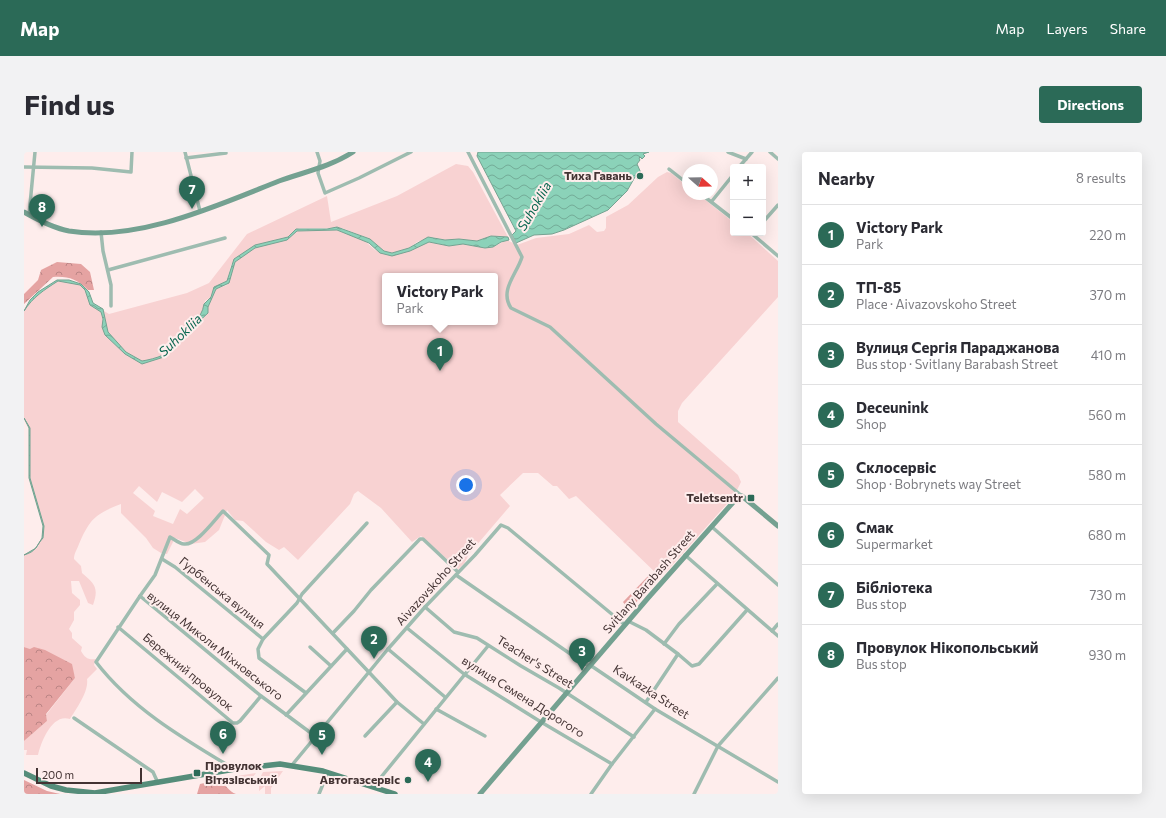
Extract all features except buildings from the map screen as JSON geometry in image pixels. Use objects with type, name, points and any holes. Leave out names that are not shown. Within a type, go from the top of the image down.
[{"type":"main road","points":[[24,772],[52,786],[80,792],[95,793],[266,764],[292,765],[328,772],[395,794]]},
{"type":"street","points":[[35,152],[26,214],[70,231],[101,232],[125,231],[200,211],[283,180],[318,169],[352,152]]},
{"type":"street","points":[[24,168],[92,168],[132,172],[132,152]]},
{"type":"street","points":[[185,152],[200,211]]},
{"type":"street","points":[[186,158],[226,152]]},
{"type":"street","points":[[317,152],[320,161],[318,169],[325,193],[411,152]]},
{"type":"street","points":[[468,152],[522,257],[512,276],[507,291],[507,298],[511,308],[536,319],[550,328],[651,419],[778,526]]},
{"type":"street","points":[[728,152],[746,159]]},
{"type":"street","points":[[742,164],[752,152]]},
{"type":"street","points":[[770,152],[778,159]]},
{"type":"street","points":[[669,169],[682,179]]},
{"type":"street","points":[[730,179],[712,201],[730,216]]},
{"type":"street","points":[[766,219],[778,205]]},
{"type":"street","points":[[101,232],[103,251],[111,285],[111,306]]},
{"type":"street","points":[[755,236],[778,256]]},
{"type":"street","points":[[108,270],[225,238]]},
{"type":"street","name":"Svitlany Barabash Street","points":[[480,794],[736,498],[742,496]]},
{"type":"street","points":[[140,596],[155,575],[170,537],[183,544],[188,544],[199,538],[223,511],[269,555],[267,564],[397,702],[424,724]]},
{"type":"street","points":[[263,638],[300,599],[302,594],[367,523]]},
{"type":"street","name":"Aivazovskoho Street","points":[[292,765],[407,628],[475,556],[502,524],[627,623]]},
{"type":"street","points":[[712,527],[778,585]]},
{"type":"street","name":"Kavkazka Street","points":[[333,633],[371,590],[420,539],[423,539],[457,574],[590,666],[655,709],[778,782]]},
{"type":"street","points":[[686,555],[717,584],[778,636]]},
{"type":"street","name":"Гурбенська вулиця","points":[[162,559],[175,567],[263,638],[258,649],[259,658],[306,693]]},
{"type":"street","points":[[664,644],[679,624],[717,584]]},
{"type":"street","name":"вулиця Миколи Міхновського","points":[[235,769],[166,727],[145,712],[102,670],[96,662],[98,656],[140,596],[260,696],[315,736]]},
{"type":"street","name":"Teacher's Street","points":[[426,607],[454,632],[477,638],[634,737]]},
{"type":"street","points":[[627,623],[646,630],[692,666],[699,664],[748,610]]},
{"type":"street","points":[[772,631],[778,624]]},
{"type":"street","name":"Бережний провулок","points":[[118,627],[233,723],[237,723],[240,720],[260,696]]},
{"type":"street","name":"вулиця Семена Дорогого","points":[[407,628],[464,674],[612,764]]},
{"type":"street","points":[[373,787],[488,646]]},
{"type":"street","points":[[310,647],[331,666]]},
{"type":"street","points":[[286,715],[347,649]]},
{"type":"street","points":[[388,650],[445,697]]},
{"type":"street","points":[[646,702],[678,654]]},
{"type":"street","points":[[694,794],[718,746],[778,678]]},
{"type":"street","points":[[365,736],[397,702]]},
{"type":"street","points":[[436,709],[485,736]]},
{"type":"street","points":[[591,794],[612,764],[655,709]]},
{"type":"street","points":[[74,718],[153,772],[158,783]]},
{"type":"street","points":[[320,794],[328,772]]},
{"type":"shaded area","points":[[456,164],[468,166],[473,172],[508,237],[491,236],[477,241],[459,239],[445,240],[432,237],[417,242],[409,248],[392,253],[384,251],[370,239],[342,228],[299,228],[288,237],[255,245],[231,265],[227,281],[216,286],[211,297],[205,301],[203,312],[190,328],[174,342],[169,351],[157,358],[142,361],[126,352],[108,332],[105,326],[104,311],[109,314],[187,293],[209,283],[247,234],[327,196],[331,222],[397,196]]},
{"type":"shaded area","points":[[667,172],[671,173],[682,182],[682,200],[706,200],[730,220],[730,236],[750,236],[778,261],[778,297],[682,403],[678,411],[678,422],[738,475],[741,482],[734,496],[666,572],[659,576],[576,496],[569,499],[557,486],[553,486],[538,473],[523,473],[500,495],[510,506],[469,554],[464,564],[458,569],[421,536],[412,542],[381,508],[358,491],[354,494],[350,504],[298,560],[284,547],[279,550],[266,542],[243,521],[235,520],[227,510],[219,530],[205,542],[191,544],[175,538],[167,554],[161,553],[153,548],[146,538],[121,513],[121,504],[99,514],[94,518],[83,536],[74,557],[74,559],[81,566],[82,573],[93,583],[96,594],[93,605],[88,603],[79,581],[71,581],[72,593],[80,600],[80,605],[74,612],[74,620],[69,629],[72,633],[72,638],[82,647],[81,651],[84,655],[89,659],[96,659],[94,665],[97,669],[87,679],[84,695],[70,719],[64,718],[53,724],[45,736],[38,755],[26,755],[27,750],[24,750],[24,741],[47,721],[46,715],[75,678],[71,664],[24,647],[24,555],[37,548],[43,538],[44,526],[30,478],[30,428],[24,418],[24,311],[35,298],[58,281],[80,285],[85,290],[89,301],[101,311],[105,335],[125,354],[145,363],[164,357],[176,343],[208,313],[208,307],[216,289],[227,285],[235,262],[255,248],[287,240],[297,231],[337,230],[365,241],[375,250],[386,255],[410,251],[429,242],[449,246],[463,244],[485,248],[493,247],[507,240],[517,245],[536,238],[569,234],[589,225],[597,232],[604,231],[606,228],[606,217],[628,205],[658,177]],"holes":[[[139,486],[157,502],[162,492],[182,502],[195,489],[204,498],[187,514],[180,509],[173,524],[153,516],[155,511],[133,493]]]},
{"type":"shaded area","points":[[283,771],[271,788],[271,794],[265,794],[265,786],[259,791],[259,780],[263,772]]},
{"type":"shaded area","points":[[256,773],[247,781],[237,781],[230,777]]},
{"type":"green space","points":[[57,262],[81,264],[90,272],[94,290],[88,290],[80,283],[72,279],[53,277],[24,304],[24,294],[38,280],[41,270]]},
{"type":"green space","points":[[651,573],[654,573],[659,578],[629,610],[623,602]]},
{"type":"green space","points":[[24,647],[30,649],[34,647],[45,650],[72,664],[75,678],[46,714],[47,721],[24,741]]},
{"type":"green space","points":[[24,780],[47,791],[60,794],[24,794]]},
{"type":"green space","points":[[218,780],[231,792],[236,794],[197,794],[200,784]]},
{"type":"water","name":"Suhokliia","points":[[478,152],[649,152],[643,154],[645,156],[642,159],[640,157],[639,158],[640,160],[637,164],[641,173],[635,177],[627,191],[608,210],[564,230],[552,234],[534,235],[516,243],[512,235],[516,231],[477,156]]},
{"type":"water","points":[[337,227],[370,239],[384,251],[392,253],[409,248],[428,237],[445,240],[459,239],[477,241],[491,236],[508,237],[509,240],[501,242],[493,247],[485,248],[463,244],[449,246],[429,242],[410,251],[392,256],[380,253],[369,243],[337,230],[297,231],[287,240],[255,248],[235,262],[229,283],[216,289],[208,307],[208,313],[176,343],[164,357],[142,364],[125,354],[105,335],[102,327],[103,319],[101,312],[90,305],[85,290],[80,285],[58,281],[35,298],[24,311],[30,300],[38,292],[57,280],[69,280],[81,284],[89,292],[93,303],[103,309],[108,332],[126,352],[142,361],[152,359],[165,353],[197,320],[203,310],[204,304],[211,297],[214,287],[227,281],[234,259],[255,245],[288,237],[296,229],[327,229]]},
{"type":"water","points":[[24,418],[30,428],[30,478],[44,526],[43,538],[38,544],[42,538],[43,526],[29,478],[29,428]]},
{"type":"place","name":"Тиха Гавань","points":[[640,176]]},
{"type":"place","name":"Бібліотека","points":[[192,209]]},
{"type":"place","name":"Провулок Нікопольський","points":[[42,227]]},
{"type":"place","name":"Victory Park","points":[[440,371]]},
{"type":"place","name":"Teletsentr","points":[[751,498]]},
{"type":"place","name":"ТП-85","points":[[374,659]]},
{"type":"place","name":"Вулиця Сергія Параджанова","points":[[582,671]]},
{"type":"place","name":"Смак","points":[[223,754]]},
{"type":"place","name":"Склосервіс","points":[[322,755]]},
{"type":"place","name":"Провулок Вітязівський","points":[[197,773]]},
{"type":"place","name":"Автогазсервіс","points":[[408,780]]},
{"type":"place","name":"Deceunink","points":[[428,782]]}]
